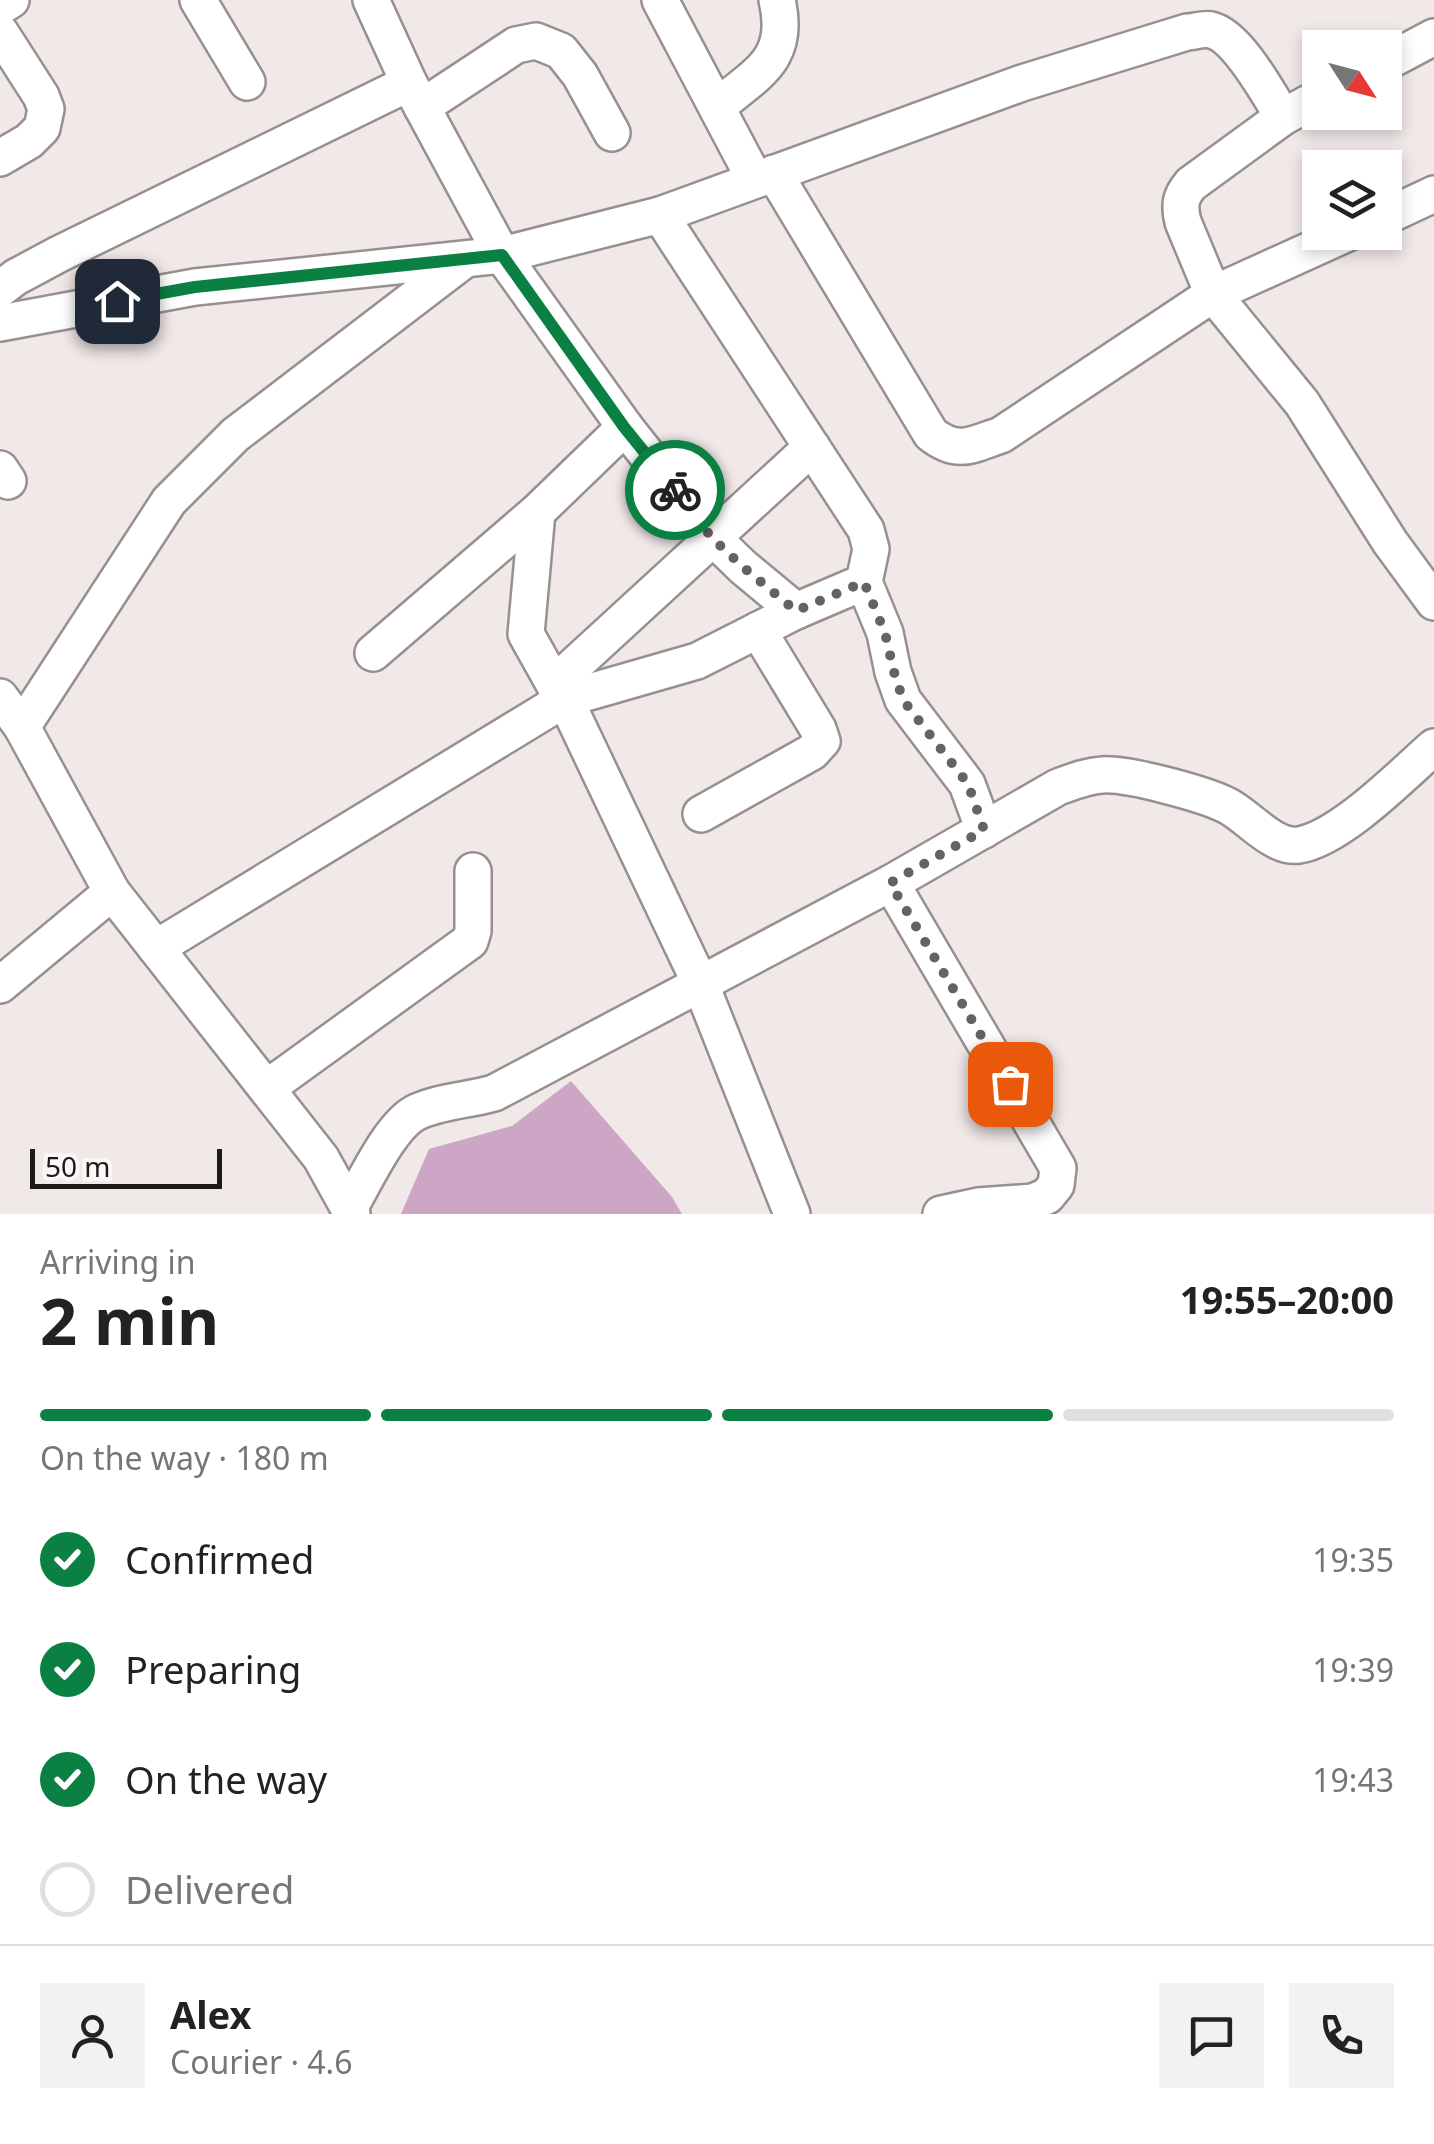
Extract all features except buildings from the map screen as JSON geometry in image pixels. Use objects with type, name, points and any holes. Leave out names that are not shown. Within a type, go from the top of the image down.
[{"type":"street","points":[[0,7],[11,0]]},
{"type":"street","points":[[198,0],[247,82]]},
{"type":"street","points":[[371,0],[416,95],[502,255],[624,427],[712,538],[796,611]]},
{"type":"street","points":[[660,0],[717,108],[930,434],[946,445],[966,447],[1001,435],[1214,294],[1311,250]]},
{"type":"street","points":[[717,108],[773,59],[781,30],[777,0]]},
{"type":"street","points":[[0,322],[195,287],[502,255],[660,215],[1022,83],[1186,32],[1211,30],[1227,40],[1245,57],[1283,117]]},
{"type":"street","points":[[0,32],[46,109],[42,128],[30,141],[0,158]]},
{"type":"street","points":[[1402,54],[1434,37]]},
{"type":"street","points":[[0,289],[60,254],[416,95],[516,45],[536,41],[560,50],[580,75],[612,133]]},
{"type":"street","points":[[1302,107],[1191,184],[1180,196],[1182,222],[1214,294],[1302,402],[1390,542],[1434,602]]},
{"type":"street","points":[[1402,208],[1434,194]]},
{"type":"street","points":[[660,215],[866,530],[871,549],[864,582],[885,633],[903,700],[968,784],[984,830]]},
{"type":"street","points":[[22,728],[169,501],[235,435],[465,259]]},
{"type":"street","points":[[373,654],[538,512],[624,427]]},
{"type":"street","points":[[156,948],[560,692],[712,538],[812,447]]},
{"type":"street","points":[[538,512],[526,634],[560,692],[700,985],[792,1214]]},
{"type":"street","points":[[560,692],[697,661],[864,582]]},
{"type":"street","points":[[701,814],[812,752],[822,741],[758,630]]},
{"type":"street","points":[[0,697],[22,728],[112,892],[321,1158],[351,1211]]},
{"type":"street","points":[[351,1211],[399,1124],[414,1113],[494,1093],[890,883],[1058,787],[1104,774],[1208,796],[1290,846],[1305,844],[1340,826],[1434,746]]},
{"type":"street","points":[[267,1088],[470,941],[473,871]]},
{"type":"street","points":[[890,883],[1058,1168],[1056,1184],[1046,1196],[1033,1202],[978,1206],[941,1214]]},
{"type":"street","points":[[0,984],[112,892]]},
{"type":"shaded area","points":[[571,1081],[672,1197],[682,1214],[401,1214],[429,1149],[512,1126]]},
{"type":"way so far","points":[[675,490],[712,538],[796,611],[864,582],[885,633],[903,700],[968,784],[984,830],[890,883],[1010,1084]]},
{"type":"route","points":[[117,301],[195,287],[502,255],[624,427],[675,490]]}]
